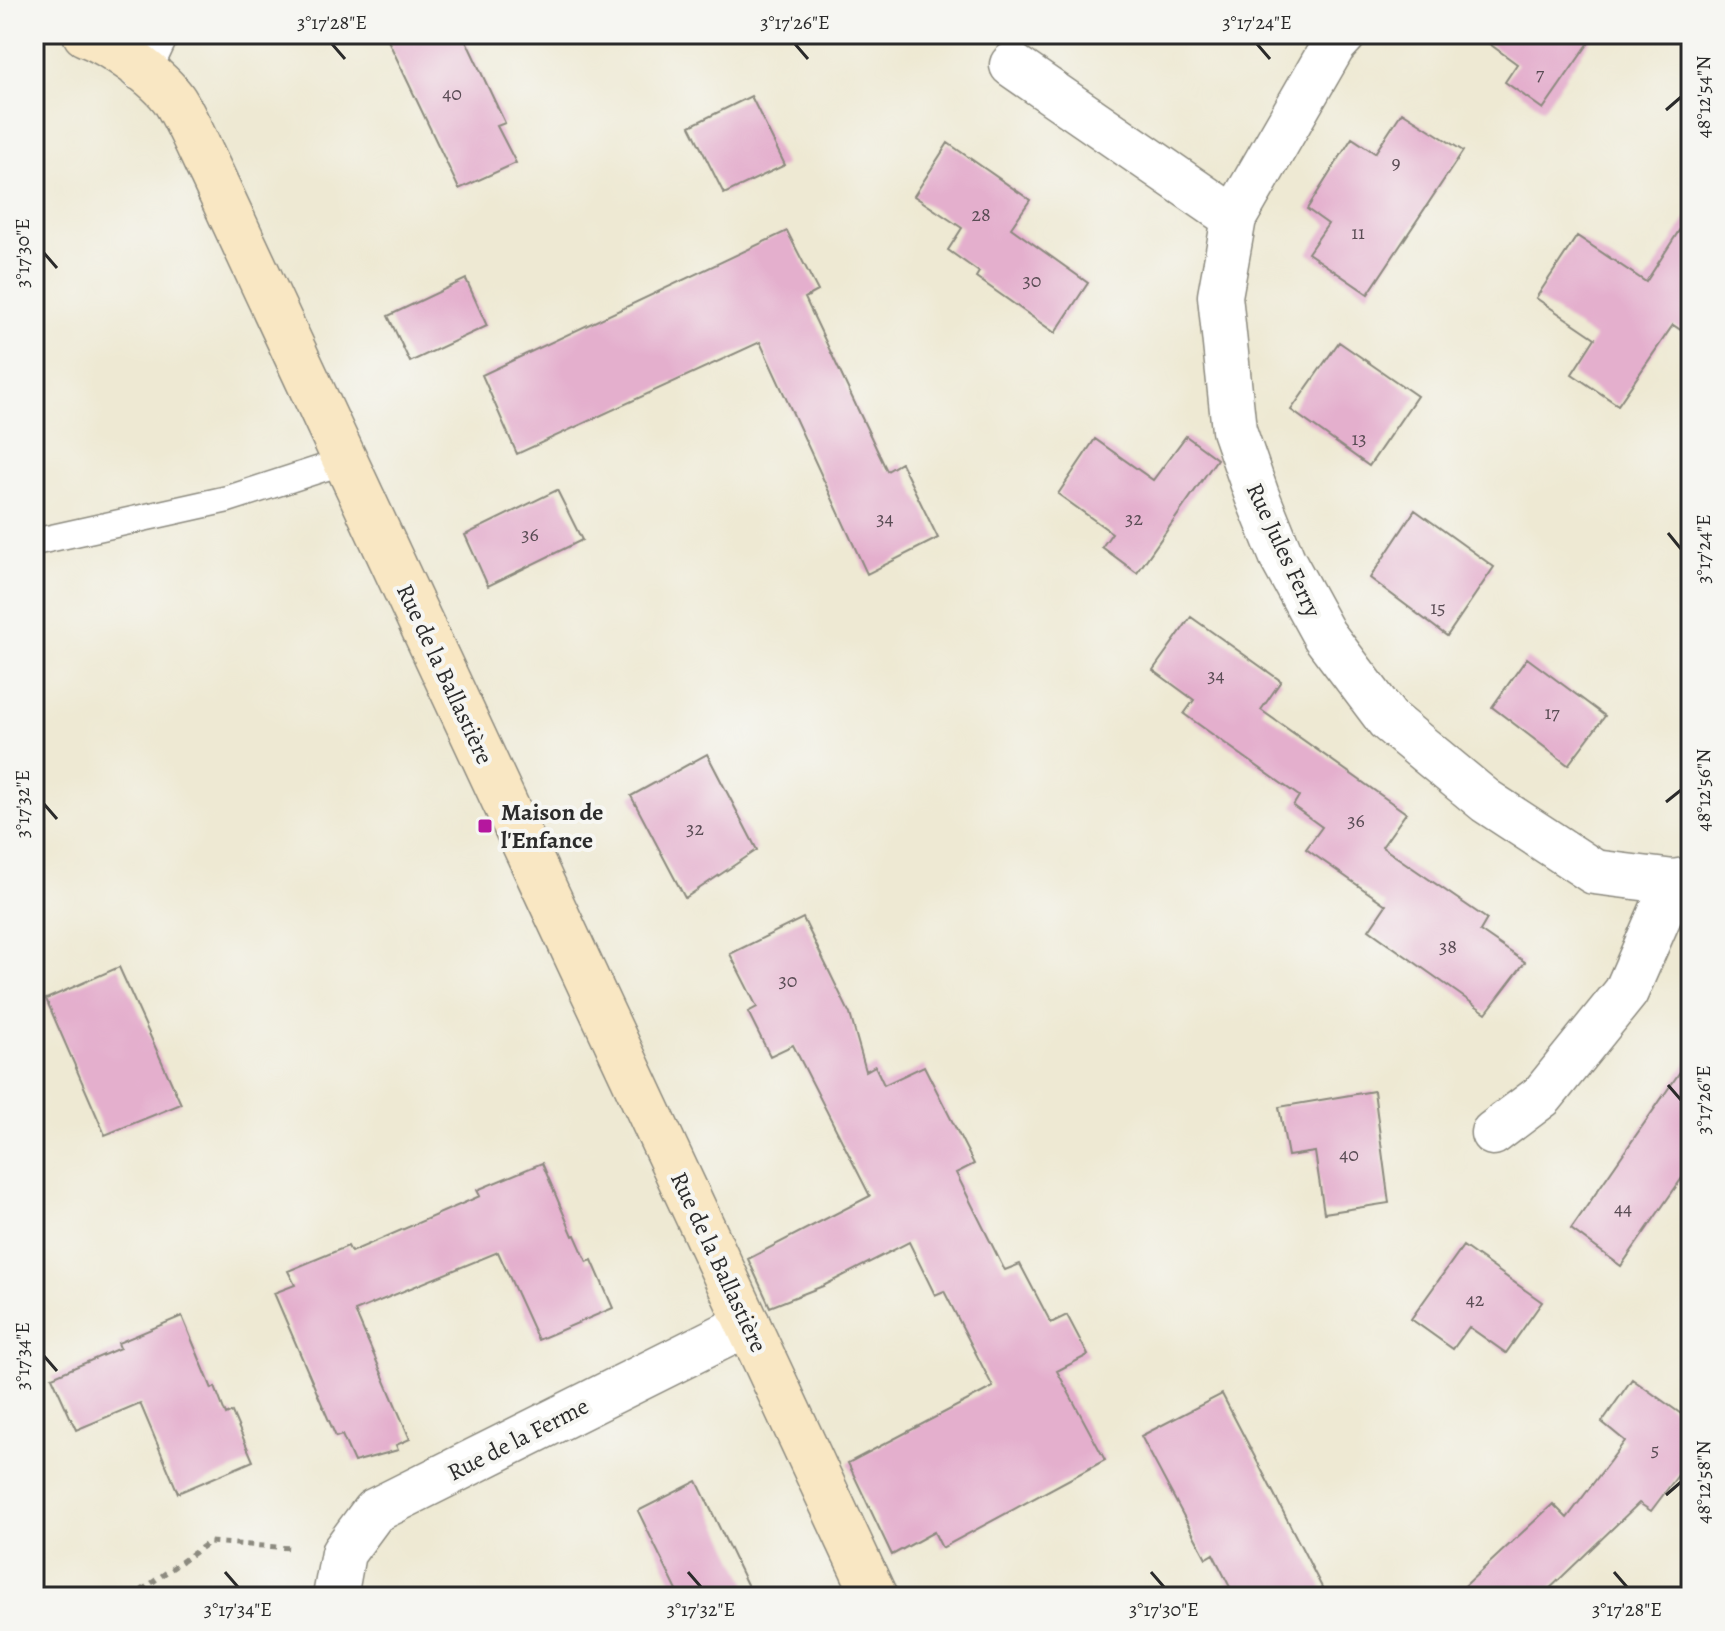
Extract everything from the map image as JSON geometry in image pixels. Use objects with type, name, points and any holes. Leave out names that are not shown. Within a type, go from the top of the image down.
[{"type":"street","name":"Rue de la Ballastière","points":[[85,34],[148,51],[174,99],[875,1597]]},
{"type":"street","name":"Rue Jules Ferry","points":[[1344,34],[1333,46],[1234,218],[1220,296],[1234,430],[1257,496],[1283,560],[1324,635],[1388,720],[1486,801],[1594,872],[1682,881],[1626,992],[1542,1096],[1493,1133]]},
{"type":"street","points":[[1012,65],[1234,218]]},
{"type":"street","name":"Rue de la Ferme","points":[[335,1597],[343,1553],[374,1511],[748,1324]]},
{"type":"lane","points":[[34,542],[228,499],[345,461]]},
{"type":"path","points":[[132,1597],[209,1542],[343,1553]]},
{"type":"building","points":[[385,34],[463,34],[505,123],[497,126],[516,163],[459,189]]},
{"type":"building","points":[[1476,34],[1595,34],[1543,109],[1505,82],[1517,64]]},
{"type":"building","points":[[751,96],[785,165],[724,194],[690,126]]},
{"type":"building","points":[[1402,112],[1463,151],[1368,294],[1308,253],[1328,224],[1307,209],[1352,138],[1375,153]]},
{"type":"building","points":[[948,143],[1030,200],[1011,228],[1088,283],[1055,333],[976,277],[979,272],[948,250],[962,228],[914,196]]},
{"type":"building","points":[[1691,212],[1691,337],[1673,325],[1618,405],[1572,374],[1595,338],[1536,298],[1577,236],[1646,282]]},
{"type":"building","points":[[787,231],[818,291],[805,298],[887,471],[901,463],[938,538],[867,574],[760,342],[517,454],[482,375]]},
{"type":"building","points":[[466,279],[487,326],[410,362],[388,316]]},
{"type":"building","points":[[1339,342],[1417,396],[1369,466],[1291,410]]},
{"type":"building","points":[[1186,436],[1217,459],[1137,573],[1102,547],[1112,533],[1058,494],[1095,439],[1153,480]]},
{"type":"building","points":[[557,490],[582,540],[488,586],[465,535]]},
{"type":"building","points":[[1415,510],[1494,567],[1447,636],[1370,578]]},
{"type":"building","points":[[1191,617],[1281,681],[1261,710],[1406,813],[1382,847],[1487,919],[1480,931],[1525,962],[1486,1013],[1369,930],[1386,905],[1306,849],[1322,827],[1293,806],[1299,796],[1184,714],[1194,700],[1153,670]]},
{"type":"building","points":[[1527,658],[1605,716],[1568,765],[1492,707]]},
{"type":"building","points":[[707,754],[757,850],[685,898],[631,796]]},
{"type":"building","points":[[803,918],[850,1014],[866,1071],[875,1066],[884,1085],[924,1066],[974,1164],[956,1173],[1003,1267],[1005,1270],[1020,1264],[1051,1323],[1067,1315],[1088,1355],[1057,1371],[1105,1460],[942,1548],[934,1532],[892,1555],[848,1463],[993,1387],[944,1291],[935,1295],[909,1242],[823,1286],[770,1307],[748,1259],[870,1196],[793,1045],[770,1056],[748,1012],[757,1007],[730,954]]},
{"type":"building","points":[[119,967],[181,1104],[105,1135],[46,999]]},
{"type":"building","points":[[1691,1056],[1691,1165],[1621,1266],[1571,1229]]},
{"type":"building","points":[[1374,1091],[1389,1203],[1324,1213],[1315,1152],[1288,1156],[1279,1107]]},
{"type":"building","points":[[542,1163],[573,1236],[587,1262],[592,1260],[613,1308],[538,1340],[498,1252],[355,1311],[410,1439],[396,1445],[398,1450],[354,1462],[342,1435],[336,1437],[274,1293],[295,1285],[288,1271],[348,1246],[351,1252],[480,1196],[477,1190]]},
{"type":"building","points":[[1463,1246],[1542,1302],[1506,1353],[1469,1327],[1453,1349],[1411,1319]]},
{"type":"building","points":[[182,1316],[212,1389],[215,1387],[226,1415],[232,1412],[253,1461],[178,1493],[140,1403],[76,1430],[52,1377],[120,1348],[118,1343]]},
{"type":"building","points":[[1632,1379],[1691,1421],[1691,1458],[1651,1511],[1639,1503],[1541,1597],[1453,1597],[1553,1504],[1567,1518],[1625,1441],[1602,1422]]},
{"type":"building","points":[[1222,1394],[1327,1597],[1235,1597],[1213,1554],[1206,1558],[1141,1436]]},
{"type":"building","points":[[697,1481],[753,1597],[680,1597],[638,1511]]},
{"type":"place","name":"Maison de l'Enfance","points":[[485,826]]}]
